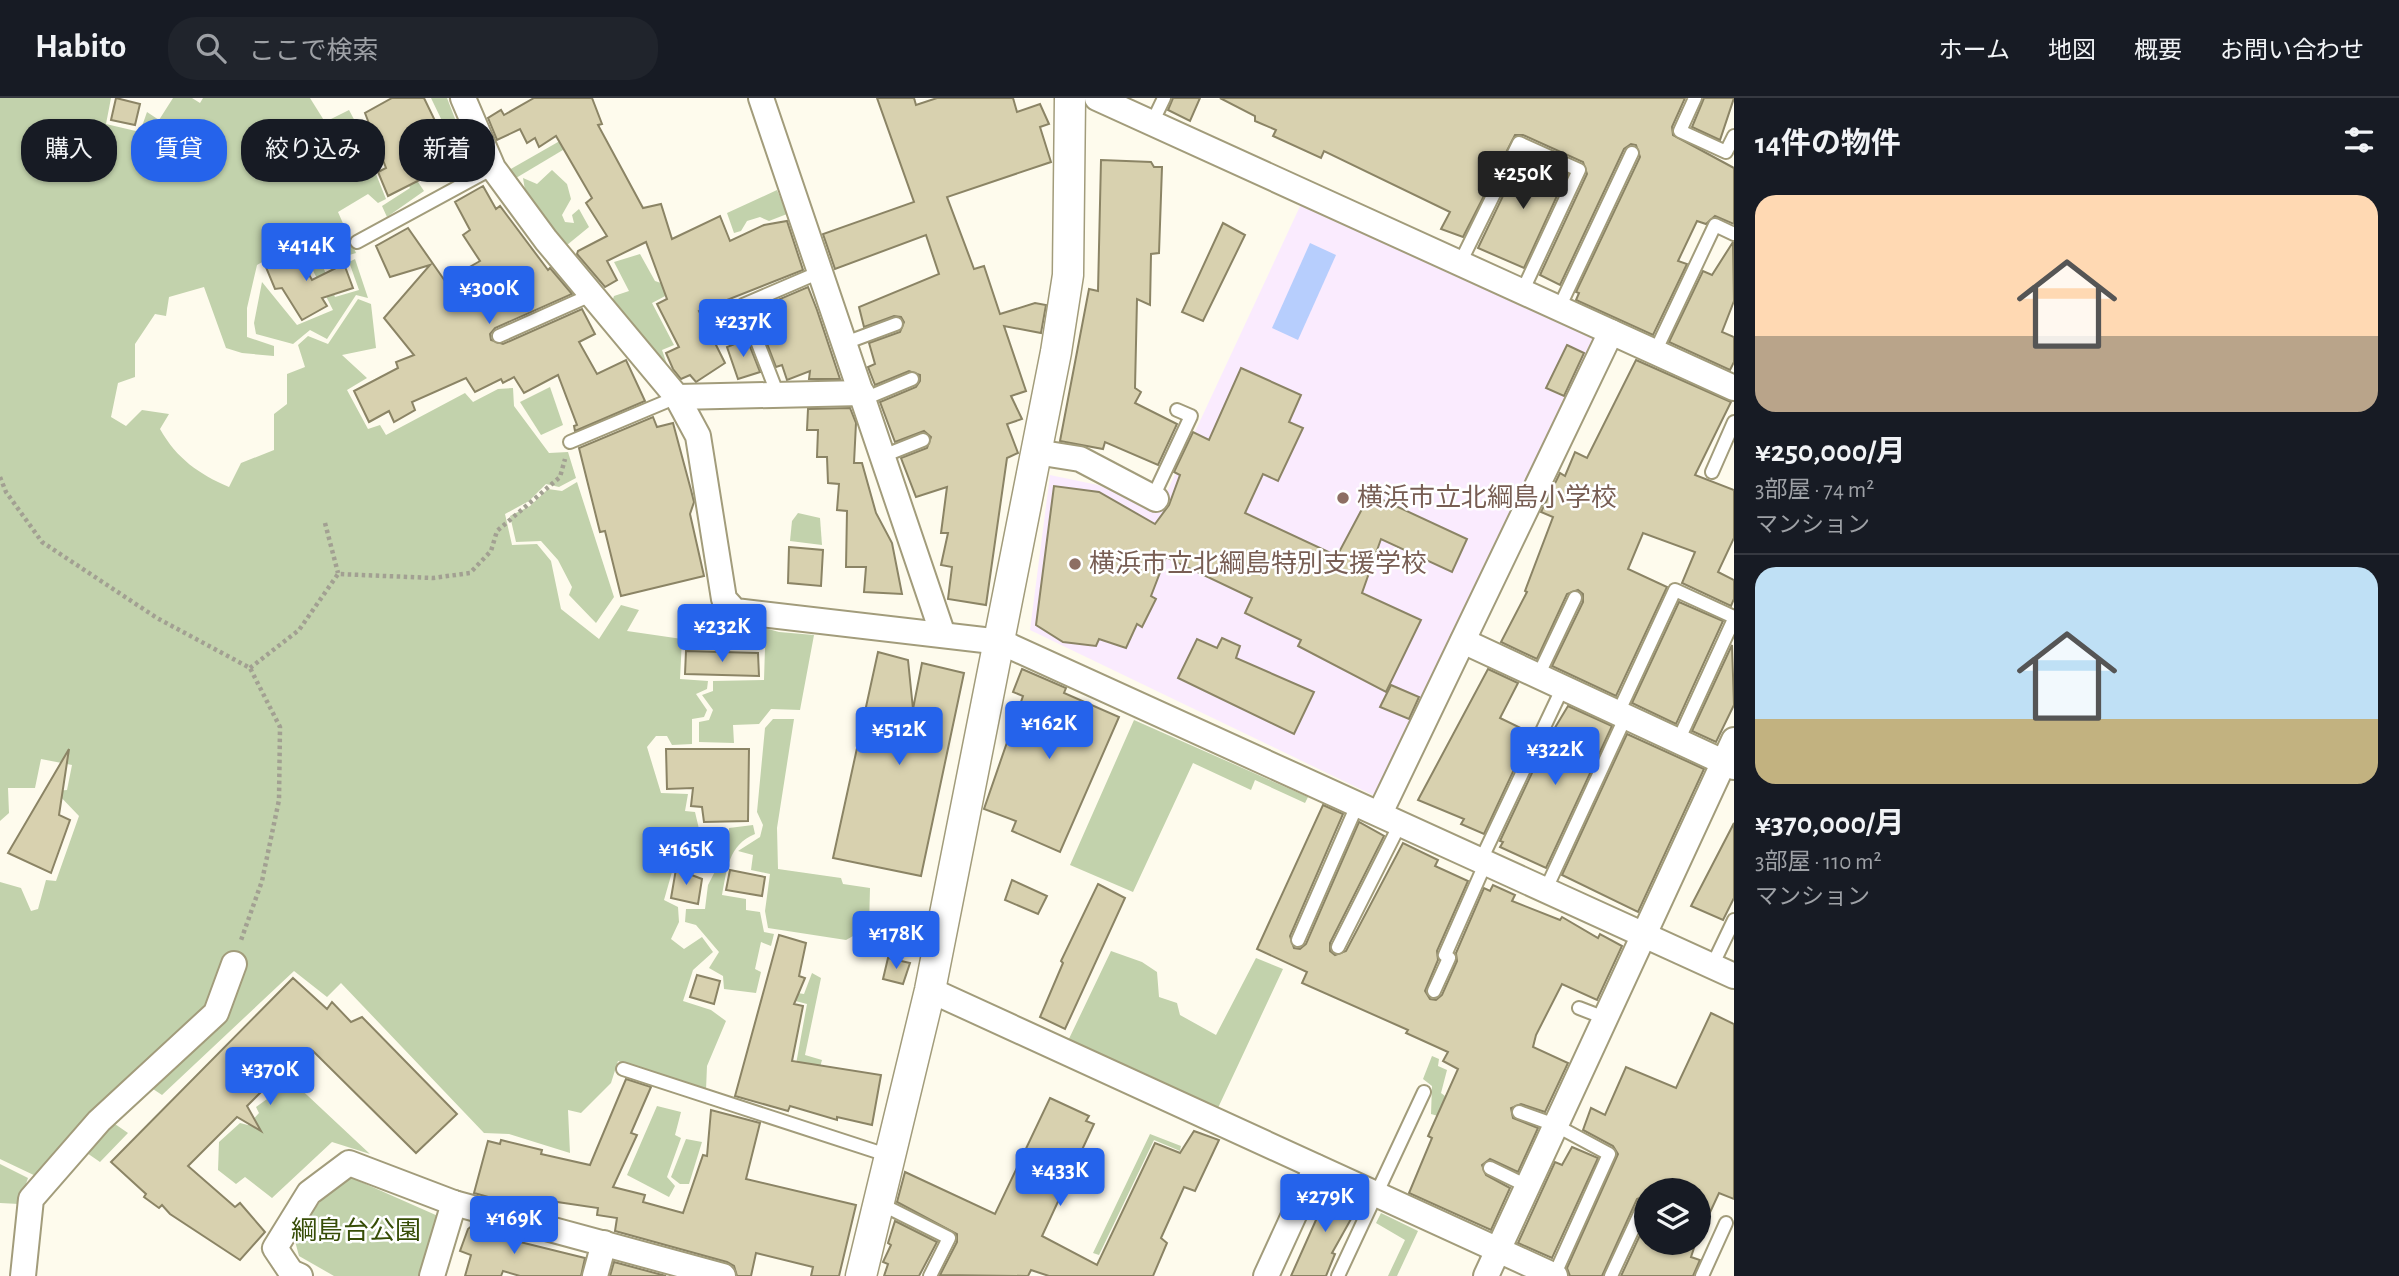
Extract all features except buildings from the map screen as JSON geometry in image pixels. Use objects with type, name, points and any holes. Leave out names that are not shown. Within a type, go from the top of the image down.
[{"type":"street","points":[[463,98],[472,119]]},
{"type":"street","points":[[761,98],[943,635]]},
{"type":"street","points":[[861,1276],[930,990],[1001,642],[1068,275],[1070,98]]},
{"type":"street","points":[[1097,98],[1734,388]]},
{"type":"street","points":[[495,171],[591,295],[677,397],[698,436],[724,599],[735,611],[1001,642],[1723,971]]},
{"type":"street","points":[[1380,813],[1611,332]]},
{"type":"street","points":[[677,397],[863,396]]},
{"type":"street","points":[[1036,452],[1080,459],[1154,498]]},
{"type":"street","points":[[1463,640],[1729,764]]},
{"type":"street","points":[[1486,1276],[1643,934],[1729,764],[1734,740]]},
{"type":"street","points":[[0,1273],[24,1272],[31,1199],[99,1121],[216,1013],[234,964]]},
{"type":"street","points":[[930,990],[1555,1276]]},
{"type":"street","points":[[300,1276],[291,1272],[275,1248],[309,1193],[349,1163],[454,1203],[723,1276]]},
{"type":"street","points":[[1266,1276],[1316,1167]]},
{"type":"street","points":[[432,1276],[454,1203]]},
{"type":"street","points":[[595,1276],[604,1243]]},
{"type":"lane","points":[[1152,123],[1164,98]]},
{"type":"lane","points":[[1695,98],[1680,131],[1726,152],[1734,136]]},
{"type":"lane","points":[[1460,263],[1519,143],[1579,170],[1522,292]]},
{"type":"lane","points":[[1559,308],[1632,153]]},
{"type":"lane","points":[[357,242],[467,182]]},
{"type":"lane","points":[[1655,352],[1714,225],[1734,234]]},
{"type":"lane","points":[[778,395],[743,305],[820,272]]},
{"type":"lane","points":[[499,336],[591,295]]},
{"type":"lane","points":[[845,343],[896,324]]},
{"type":"lane","points":[[863,396],[912,379]]},
{"type":"lane","points":[[570,442],[677,397]]},
{"type":"lane","points":[[1154,498],[1191,415],[1177,410]]},
{"type":"lane","points":[[1712,472],[1734,422]]},
{"type":"lane","points":[[883,456],[923,440]]},
{"type":"lane","points":[[1546,889],[1675,590],[1734,618],[1678,741]]},
{"type":"lane","points":[[1538,676],[1576,598]]},
{"type":"lane","points":[[1434,991],[1483,861],[1563,687]]},
{"type":"lane","points":[[1298,940],[1380,813]]},
{"type":"lane","points":[[1338,947],[1380,813]]},
{"type":"lane","points":[[1723,971],[1734,920]]},
{"type":"lane","points":[[1579,1008],[1605,1018]]},
{"type":"lane","points":[[623,1069],[890,1156]]},
{"type":"lane","points":[[1338,1276],[1424,1092]]},
{"type":"lane","points":[[1519,1112],[1555,1125],[1609,1154],[1555,1276]]},
{"type":"lane","points":[[1490,1168],[1527,1186]]},
{"type":"lane","points":[[879,1203],[948,1238],[930,1276]]},
{"type":"lane","points":[[1702,1276],[1726,1223]]},
{"type":"lane","points":[[1611,1276],[1634,1227]]},
{"type":"path","points":[[338,574],[433,578],[470,573],[491,551],[497,531],[560,477],[570,442]]},
{"type":"path","points":[[0,477],[6,492],[42,542],[157,618],[250,668],[280,727],[279,800],[262,881],[241,940]]},
{"type":"path","points":[[250,668],[299,630],[338,574],[325,523]]},
{"type":"shaded area","name":"横浜市立北綱島小学校","points":[[1302,202],[1600,336],[1379,798],[1030,630],[1050,475],[1098,485],[1158,511]]},
{"type":"green space","points":[[0,98],[111,98],[107,119],[21,119],[21,182],[117,182],[117,127],[131,130],[131,182],[227,182],[227,119],[160,119],[173,98],[192,98],[200,103],[203,98],[310,98],[323,119],[241,119],[241,182],[379,182],[386,199],[378,203],[368,194],[338,212],[356,253],[329,261],[296,243],[257,265],[247,308],[247,337],[274,346],[274,356],[242,353],[226,348],[204,287],[169,297],[166,316],[155,314],[135,344],[135,377],[118,383],[111,417],[126,426],[142,410],[169,414],[160,429],[174,449],[198,471],[229,487],[241,463],[274,450],[274,414],[287,404],[287,374],[305,367],[298,345],[308,336],[328,344],[358,299],[371,304],[376,348],[342,355],[367,378],[347,390],[368,429],[380,425],[386,435],[465,393],[473,402],[498,389],[513,388],[514,406],[549,453],[568,452],[576,478],[559,487],[546,484],[529,501],[505,514],[512,545],[537,544],[551,561],[561,609],[599,639],[621,605],[639,610],[627,631],[682,639],[680,679],[708,681],[707,689],[696,694],[707,710],[704,717],[692,719],[692,744],[672,745],[667,736],[656,736],[647,747],[661,793],[688,794],[685,811],[695,812],[699,829],[714,829],[716,847],[691,863],[691,868],[674,865],[664,900],[678,907],[679,922],[671,939],[684,949],[702,937],[713,952],[693,970],[683,1001],[711,1010],[726,1021],[707,1066],[706,1090],[618,1061],[611,1083],[581,1113],[568,1110],[570,1153],[509,1134],[484,1133],[341,983],[327,997],[294,971],[162,1095],[138,1079],[99,1113],[128,1133],[100,1162],[71,1142],[40,1178],[0,1159],[0,882],[21,888],[31,911],[38,909],[46,880],[56,881],[79,816],[55,791],[67,790],[72,765],[41,759],[35,788],[8,788],[9,813],[0,821]]},
{"type":"green space","points":[[431,98],[447,98],[455,119],[441,119]]},
{"type":"green space","points":[[349,110],[354,119],[331,119]]},
{"type":"green space","points":[[147,112],[158,119],[145,119]]},
{"type":"green space","points":[[572,134],[578,141],[516,178],[509,170]]},
{"type":"green space","points":[[552,170],[567,184],[571,199],[562,215],[565,222],[574,223],[572,215],[579,209],[589,227],[567,245],[526,196],[523,178],[537,184]]},
{"type":"green space","points":[[407,182],[418,182],[424,191],[387,217],[382,206],[410,188]]},
{"type":"green space","points":[[777,190],[787,214],[769,221],[760,217],[747,221],[741,231],[734,233],[727,213]]},
{"type":"green space","points":[[304,253],[322,264],[335,297],[359,290],[349,262],[355,259],[368,298],[356,295],[327,339],[310,330],[293,344],[256,334],[254,323],[262,282],[297,325],[333,310]]},
{"type":"green space","points":[[640,254],[655,281],[664,284],[669,294],[652,303],[674,345],[662,350],[671,376],[612,302],[614,296],[629,291],[614,262]]},
{"type":"green space","points":[[550,387],[563,425],[541,435],[520,402]]},
{"type":"green space","points":[[577,482],[614,597],[596,623],[569,595],[572,587],[558,560],[541,541],[516,542],[510,516],[530,506],[548,489],[562,491]]},
{"type":"green space","points":[[798,513],[820,518],[822,545],[790,541],[792,521]]},
{"type":"green space","points":[[732,619],[779,632],[814,635],[800,710],[771,709],[759,724],[733,725],[734,743],[699,742],[699,722],[709,720],[713,710],[702,695],[713,691],[713,681],[764,680],[765,648],[732,644]]},
{"type":"green space","points":[[773,719],[794,719],[777,828],[778,869],[841,878],[843,884],[870,888],[869,927],[846,940],[768,928],[765,911],[770,874],[751,870],[753,855],[738,851],[760,837],[763,825],[757,812],[765,728]]},
{"type":"green space","points":[[1134,720],[1308,797],[1305,803],[1255,780],[1251,790],[1193,763],[1133,892],[1070,865]]},
{"type":"green space","points":[[753,825],[755,834],[739,845],[730,859],[722,895],[746,899],[746,910],[760,912],[764,932],[774,934],[771,946],[761,942],[755,969],[761,972],[756,993],[724,989],[723,976],[709,968],[719,952],[696,925],[685,922],[686,909],[705,909],[708,885],[728,846],[729,828]]},
{"type":"green space","points":[[1111,951],[1142,962],[1157,972],[1159,997],[1177,1003],[1180,1015],[1216,1035],[1256,958],[1283,969],[1217,1110],[1066,1045]]},
{"type":"green space","points":[[812,973],[821,978],[805,1055],[822,1060],[811,1099],[794,1075],[807,1004],[784,998],[785,991],[804,994]]},
{"type":"green space","points":[[1432,1056],[1439,1059],[1438,1066],[1447,1070],[1441,1093],[1445,1096],[1438,1116],[1431,1114],[1432,1086],[1423,1079]]},
{"type":"green space","points":[[292,1081],[370,1154],[332,1142],[272,1198],[245,1177],[236,1184],[218,1170],[219,1142],[240,1123],[248,1125],[259,1113],[256,1107]]},
{"type":"green space","points":[[657,1106],[681,1112],[675,1135],[681,1138],[667,1177],[675,1186],[669,1197],[627,1175]]},
{"type":"green space","points":[[1150,1134],[1181,1146],[1180,1151],[1154,1140],[1099,1255],[1093,1253]]},
{"type":"green space","points":[[686,1139],[702,1142],[689,1184],[680,1184],[671,1177]]},
{"type":"green space","points":[[0,1164],[28,1178],[19,1204],[0,1203]]},
{"type":"green space","name":"綱島台公園","points":[[352,1178],[438,1216],[421,1276],[334,1276],[299,1256],[295,1241],[312,1214],[334,1188]]},
{"type":"green space","points":[[1381,1213],[1418,1231],[1397,1276],[1388,1276],[1405,1240],[1376,1223]]},
{"type":"water","points":[[1310,243],[1336,255],[1298,340],[1272,328]]},
{"type":"place","name":"横浜市立北綱島小学校","points":[[1343,498]]},
{"type":"place","name":"横浜市立北綱島特別支援学校","points":[[1075,564]]}]
